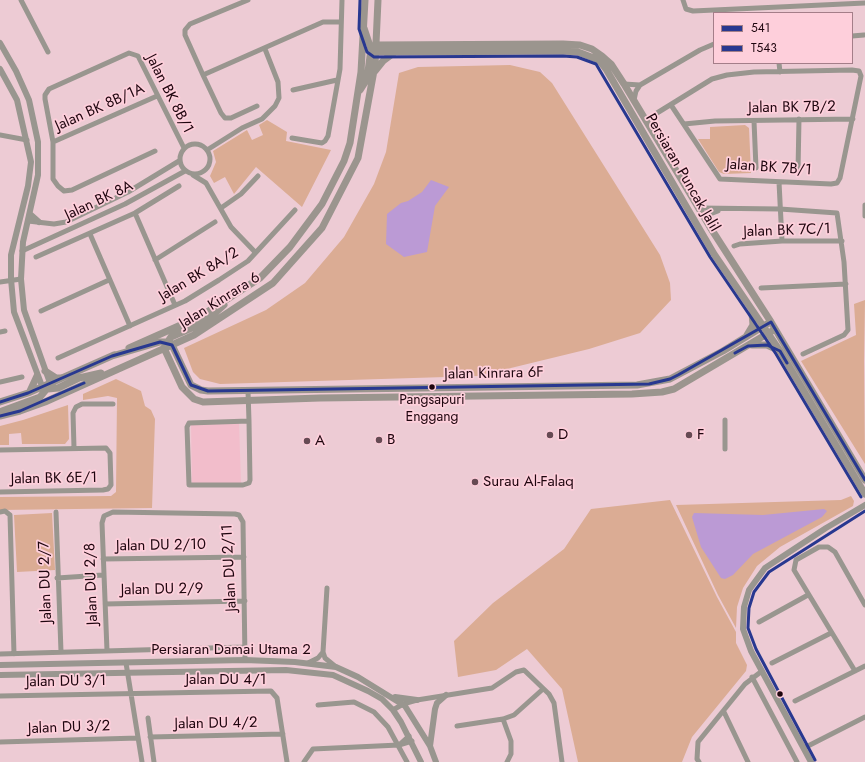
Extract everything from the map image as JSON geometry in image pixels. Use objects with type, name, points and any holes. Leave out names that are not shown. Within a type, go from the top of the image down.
[{"type":"main road","points":[[365,0],[364,28],[374,48]]},
{"type":"main road","points":[[359,92],[367,79],[374,48],[378,0]]},
{"type":"main road","name":"Jalan Kinrara 6","points":[[0,402],[47,386],[201,316],[260,278],[290,247],[322,204],[347,152],[359,92],[364,28]]},
{"type":"main road","points":[[376,34],[382,42],[388,45]]},
{"type":"main road","name":"Persiaran Puncak Jalil","points":[[374,48],[388,45],[580,45],[592,49],[602,56],[611,64],[634,100],[710,227],[771,322],[865,480]]},
{"type":"main road","name":"Jalan Kinrara 6","points":[[0,416],[45,402],[167,345],[186,338],[267,289],[322,228],[358,158],[374,73],[374,48]]},
{"type":"main road","name":"Persiaran Puncak Jalil","points":[[374,48],[395,52],[578,52],[591,56],[606,69],[695,220],[780,351],[865,494]]},
{"type":"main road","points":[[374,73],[383,61],[395,52]]},
{"type":"main road","points":[[695,220],[695,215],[699,208]]},
{"type":"main road","points":[[112,356],[160,342],[167,345],[171,337],[214,314],[224,306],[227,300]]},
{"type":"main road","points":[[744,338],[753,325],[754,320],[752,310]]},
{"type":"main road","name":"Jalan Kinrara 6F","points":[[167,345],[178,359],[186,377],[195,388],[208,391],[373,388],[497,388],[649,384],[670,380],[771,322]]},
{"type":"main road","name":"Jalan Kinrara 6F","points":[[167,345],[171,362],[182,387],[194,399],[203,402],[585,395],[662,392],[674,389],[775,329]]},
{"type":"main road","points":[[178,359],[180,346],[186,338]]},
{"type":"main road","points":[[748,346],[767,345],[780,351]]},
{"type":"main road","points":[[154,352],[159,353],[171,362]]},
{"type":"main road","points":[[0,412],[35,399],[47,386],[58,388],[79,378],[116,369]]},
{"type":"main road","points":[[45,372],[56,378],[62,378]]},
{"type":"main road","points":[[28,393],[35,383],[37,376]]},
{"type":"main road","points":[[585,385],[585,395]]},
{"type":"main road","points":[[373,388],[373,398]]},
{"type":"street","points":[[22,0],[48,52]]},
{"type":"street","points":[[248,0],[190,24],[185,30],[185,36],[221,113],[225,118],[231,118],[257,106]]},
{"type":"street","points":[[292,138],[322,142],[325,141],[328,136],[340,69],[342,0]]},
{"type":"street","points":[[683,0],[686,9],[693,11],[724,11],[865,3]]},
{"type":"street","points":[[823,6],[824,12]]},
{"type":"street","points":[[203,75],[265,49],[323,22],[341,22]]},
{"type":"street","points":[[853,36],[864,35]]},
{"type":"street","points":[[0,43],[16,71],[29,100],[38,142],[38,175],[22,251],[21,279],[24,310],[45,372],[47,386]]},
{"type":"street","points":[[634,100],[636,91],[640,85],[700,50],[713,44]]},
{"type":"street","points":[[208,150],[242,128],[262,119],[276,106],[279,98],[278,82],[265,49]]},
{"type":"street","name":"Jalan BK 8B/1","points":[[155,151],[72,190],[64,191],[53,179],[53,142],[45,99],[49,89],[130,53],[138,56],[184,148]]},
{"type":"street","points":[[657,113],[716,77],[754,72],[780,72],[779,64]]},
{"type":"street","points":[[0,69],[17,100],[31,162],[28,186],[11,255],[11,279],[14,312],[37,376],[47,386]]},
{"type":"street","name":"Jalan BK 7B/2","points":[[684,124],[715,121],[853,119],[861,76],[859,72],[780,72]]},
{"type":"street","points":[[293,90],[337,80]]},
{"type":"street","points":[[624,84],[640,85]]},
{"type":"street","name":"Jalan BK 8B/1A","points":[[53,142],[157,96]]},
{"type":"street","name":"Jalan BK 7B/1","points":[[671,105],[720,179],[837,183],[840,178],[853,119]]},
{"type":"street","points":[[798,171],[799,119]]},
{"type":"street","points":[[754,121],[756,168]]},
{"type":"street","points":[[0,135],[27,140]]},
{"type":"street","points":[[206,183],[185,171],[179,161],[180,154],[184,148],[189,145],[196,144],[208,150],[210,163],[205,171],[206,183],[231,227],[255,252]]},
{"type":"street","name":"Jalan BK 8A","points":[[28,221],[54,224],[66,222],[128,192],[179,161]]},
{"type":"street","name":"Jalan BK 8A","points":[[22,251],[125,204],[185,171]]},
{"type":"street","points":[[193,175],[205,171]]},
{"type":"street","points":[[221,208],[241,194],[258,176]]},
{"type":"street","points":[[779,182],[782,241]]},
{"type":"street","points":[[36,258],[135,213],[179,186]]},
{"type":"street","points":[[864,205],[865,216]]},
{"type":"street","points":[[699,208],[780,209],[836,212],[838,215],[842,241],[848,328],[844,335],[803,354]]},
{"type":"street","points":[[710,227],[710,214],[731,209]]},
{"type":"street","name":"Jalan BK 8A/2","points":[[58,358],[175,306],[219,280],[248,261],[295,210]]},
{"type":"street","points":[[135,213],[175,306]]},
{"type":"street","points":[[30,214],[39,222]]},
{"type":"street","points":[[18,226],[22,222],[28,221]]},
{"type":"street","points":[[155,260],[215,222]]},
{"type":"street","points":[[90,234],[130,326]]},
{"type":"street","name":"Jalan BK 7C/1","points":[[734,246],[740,244],[782,241],[842,241]]},
{"type":"street","points":[[0,282],[11,279],[21,279]]},
{"type":"street","points":[[41,311],[109,280]]},
{"type":"street","points":[[761,288],[846,284]]},
{"type":"street","points":[[0,382],[22,377]]},
{"type":"street","points":[[497,388],[497,396]]},
{"type":"street","points":[[248,391],[249,401],[250,483],[242,485],[189,485],[187,427],[189,423],[249,421]]},
{"type":"street","points":[[0,450],[74,448],[73,413],[76,407],[82,404],[113,404]]},
{"type":"street","points":[[725,420],[725,449]]},
{"type":"street","name":"Jalan BK 6E/1","points":[[0,492],[108,489],[111,485],[111,478],[110,453],[108,449],[74,448]]},
{"type":"street","points":[[811,762],[762,671],[743,629],[744,607],[753,585],[766,568],[826,528],[865,505]]},
{"type":"street","points":[[0,512],[5,511],[10,515],[14,654]]},
{"type":"street","name":"Jalan DU 2/7","points":[[56,512],[57,578],[61,652]]},
{"type":"street","name":"Jalan DU 2/11","points":[[104,516],[113,512],[239,515],[243,522],[245,660]]},
{"type":"street","name":"Jalan DU 2/8","points":[[104,516],[102,523],[107,651]]},
{"type":"street","points":[[855,671],[808,596],[794,570],[796,560],[819,547],[828,547],[835,552],[865,604]]},
{"type":"street","name":"Jalan DU 2/10","points":[[103,559],[244,557]]},
{"type":"street","points":[[57,578],[104,575]]},
{"type":"street","points":[[327,588],[323,652],[325,658],[336,667]]},
{"type":"street","points":[[759,622],[808,596]]},
{"type":"street","name":"Jalan DU 2/9","points":[[105,604],[245,601]]},
{"type":"street","points":[[772,663],[831,633]]},
{"type":"street","points":[[0,654],[245,646]]},
{"type":"street","points":[[308,663],[318,658],[323,652]]},
{"type":"street","name":"Persiaran Damai Utama 2","points":[[0,665],[245,660],[308,663],[336,667],[358,677],[403,704],[415,719],[430,746],[436,762]]},
{"type":"street","points":[[126,663],[142,762]]},
{"type":"street","points":[[795,701],[865,666]]},
{"type":"street","name":"Persiaran Damai Utama 2","points":[[0,675],[128,674],[286,670],[317,672],[333,675],[359,686],[382,699],[393,710],[410,739],[421,762]]},
{"type":"street","points":[[393,710],[403,704],[417,700],[492,688],[522,670],[543,688],[554,703],[562,762]]},
{"type":"street","points":[[699,762],[697,759],[698,742],[752,676],[762,671]]},
{"type":"street","points":[[752,676],[797,762]]},
{"type":"street","points":[[457,726],[503,719],[514,715],[543,688]]},
{"type":"street","name":"Jalan DU 4/1","points":[[132,693],[271,691],[276,695],[287,762]]},
{"type":"street","name":"Jalan DU 3/1","points":[[0,696],[132,693]]},
{"type":"street","points":[[430,746],[435,709],[438,703],[446,695]]},
{"type":"street","points":[[393,697],[417,700]]},
{"type":"street","points":[[318,705],[354,702],[374,712],[399,745],[406,762]]},
{"type":"street","points":[[724,712],[748,762]]},
{"type":"street","points":[[804,748],[865,717]]},
{"type":"street","points":[[148,718],[154,762]]},
{"type":"street","points":[[503,719],[510,742],[511,754],[507,762]]},
{"type":"street","name":"Jalan DU 4/2","points":[[150,738],[282,734]]},
{"type":"street","name":"Jalan DU 3/2","points":[[0,742],[138,738]]},
{"type":"street","points":[[304,762],[313,749],[399,745],[410,739]]},
{"type":"shaded area","points":[[510,65],[540,72],[552,83],[660,255],[670,283],[671,300],[640,333],[589,349],[478,376],[220,384],[200,379],[193,372],[184,348],[266,310],[305,283],[344,237],[374,184],[386,152],[399,73],[418,67]]},
{"type":"shaded area","points":[[267,120],[287,132],[286,141],[331,150],[302,207],[256,167],[234,194],[225,177],[214,183],[210,176],[216,162],[213,151],[247,130],[252,140],[263,135],[259,125]]},
{"type":"shaded area","points":[[745,125],[749,128],[751,173],[724,174],[719,172],[698,139],[710,139],[710,127]]},
{"type":"shaded area","points":[[431,180],[449,187],[435,206],[427,252],[404,257],[386,244],[387,214],[401,203],[408,201],[422,192]]},
{"type":"shaded area","points":[[865,300],[865,464],[801,361],[856,335],[854,304]]},
{"type":"shaded area","points":[[116,379],[141,391],[145,406],[151,410],[155,419],[152,508],[0,510],[0,497],[111,496],[116,492],[117,398],[108,396],[83,400],[83,394]]},
{"type":"shaded area","points":[[68,405],[69,439],[65,444],[22,444],[21,433],[9,434],[9,445],[0,445],[0,426]]},
{"type":"shaded area","points":[[239,423],[241,483],[192,484],[191,424]]},
{"type":"shaded area","points":[[851,496],[854,501],[853,506],[780,547],[757,566],[743,588],[737,607],[736,628],[718,595],[676,505],[841,500]]},
{"type":"shaded area","points":[[670,500],[717,597],[736,632],[736,643],[747,665],[746,671],[692,737],[682,762],[578,762],[562,689],[527,649],[496,670],[458,677],[454,641],[493,603],[564,549],[591,509]]},
{"type":"shaded area","points":[[824,509],[827,511],[822,517],[753,554],[733,575],[725,579],[721,578],[701,547],[692,517],[694,513],[763,515]]},
{"type":"shaded area","points":[[52,513],[55,570],[17,572],[14,515]]},
{"type":"transit line","name":"T543","points":[[360,0],[359,29],[367,52],[374,57],[563,56],[577,57],[596,64],[710,257],[776,354],[861,497]]},
{"type":"transit line","name":"541","points":[[0,402],[28,393],[112,356],[160,342],[172,345],[191,385],[208,391],[649,384],[670,379],[678,375],[771,322],[865,480]]},
{"type":"transit line","name":"541","points":[[735,353],[748,346],[767,345],[780,351],[787,363]]},
{"type":"transit line","name":"541","points":[[0,416],[20,411],[84,383]]},
{"type":"transit line","name":"T543","points":[[815,760],[756,649],[748,628],[749,608],[754,592],[769,572],[865,511]]},
{"type":"place","name":"Pangsapuri Enggang","points":[[432,387]]},
{"type":"place","name":"D","points":[[550,435]]},
{"type":"place","name":"F","points":[[689,435]]},
{"type":"place","name":"B","points":[[379,440]]},
{"type":"place","name":"A","points":[[307,441]]},
{"type":"place","name":"Surau Al-Falaq","points":[[475,482]]}]
